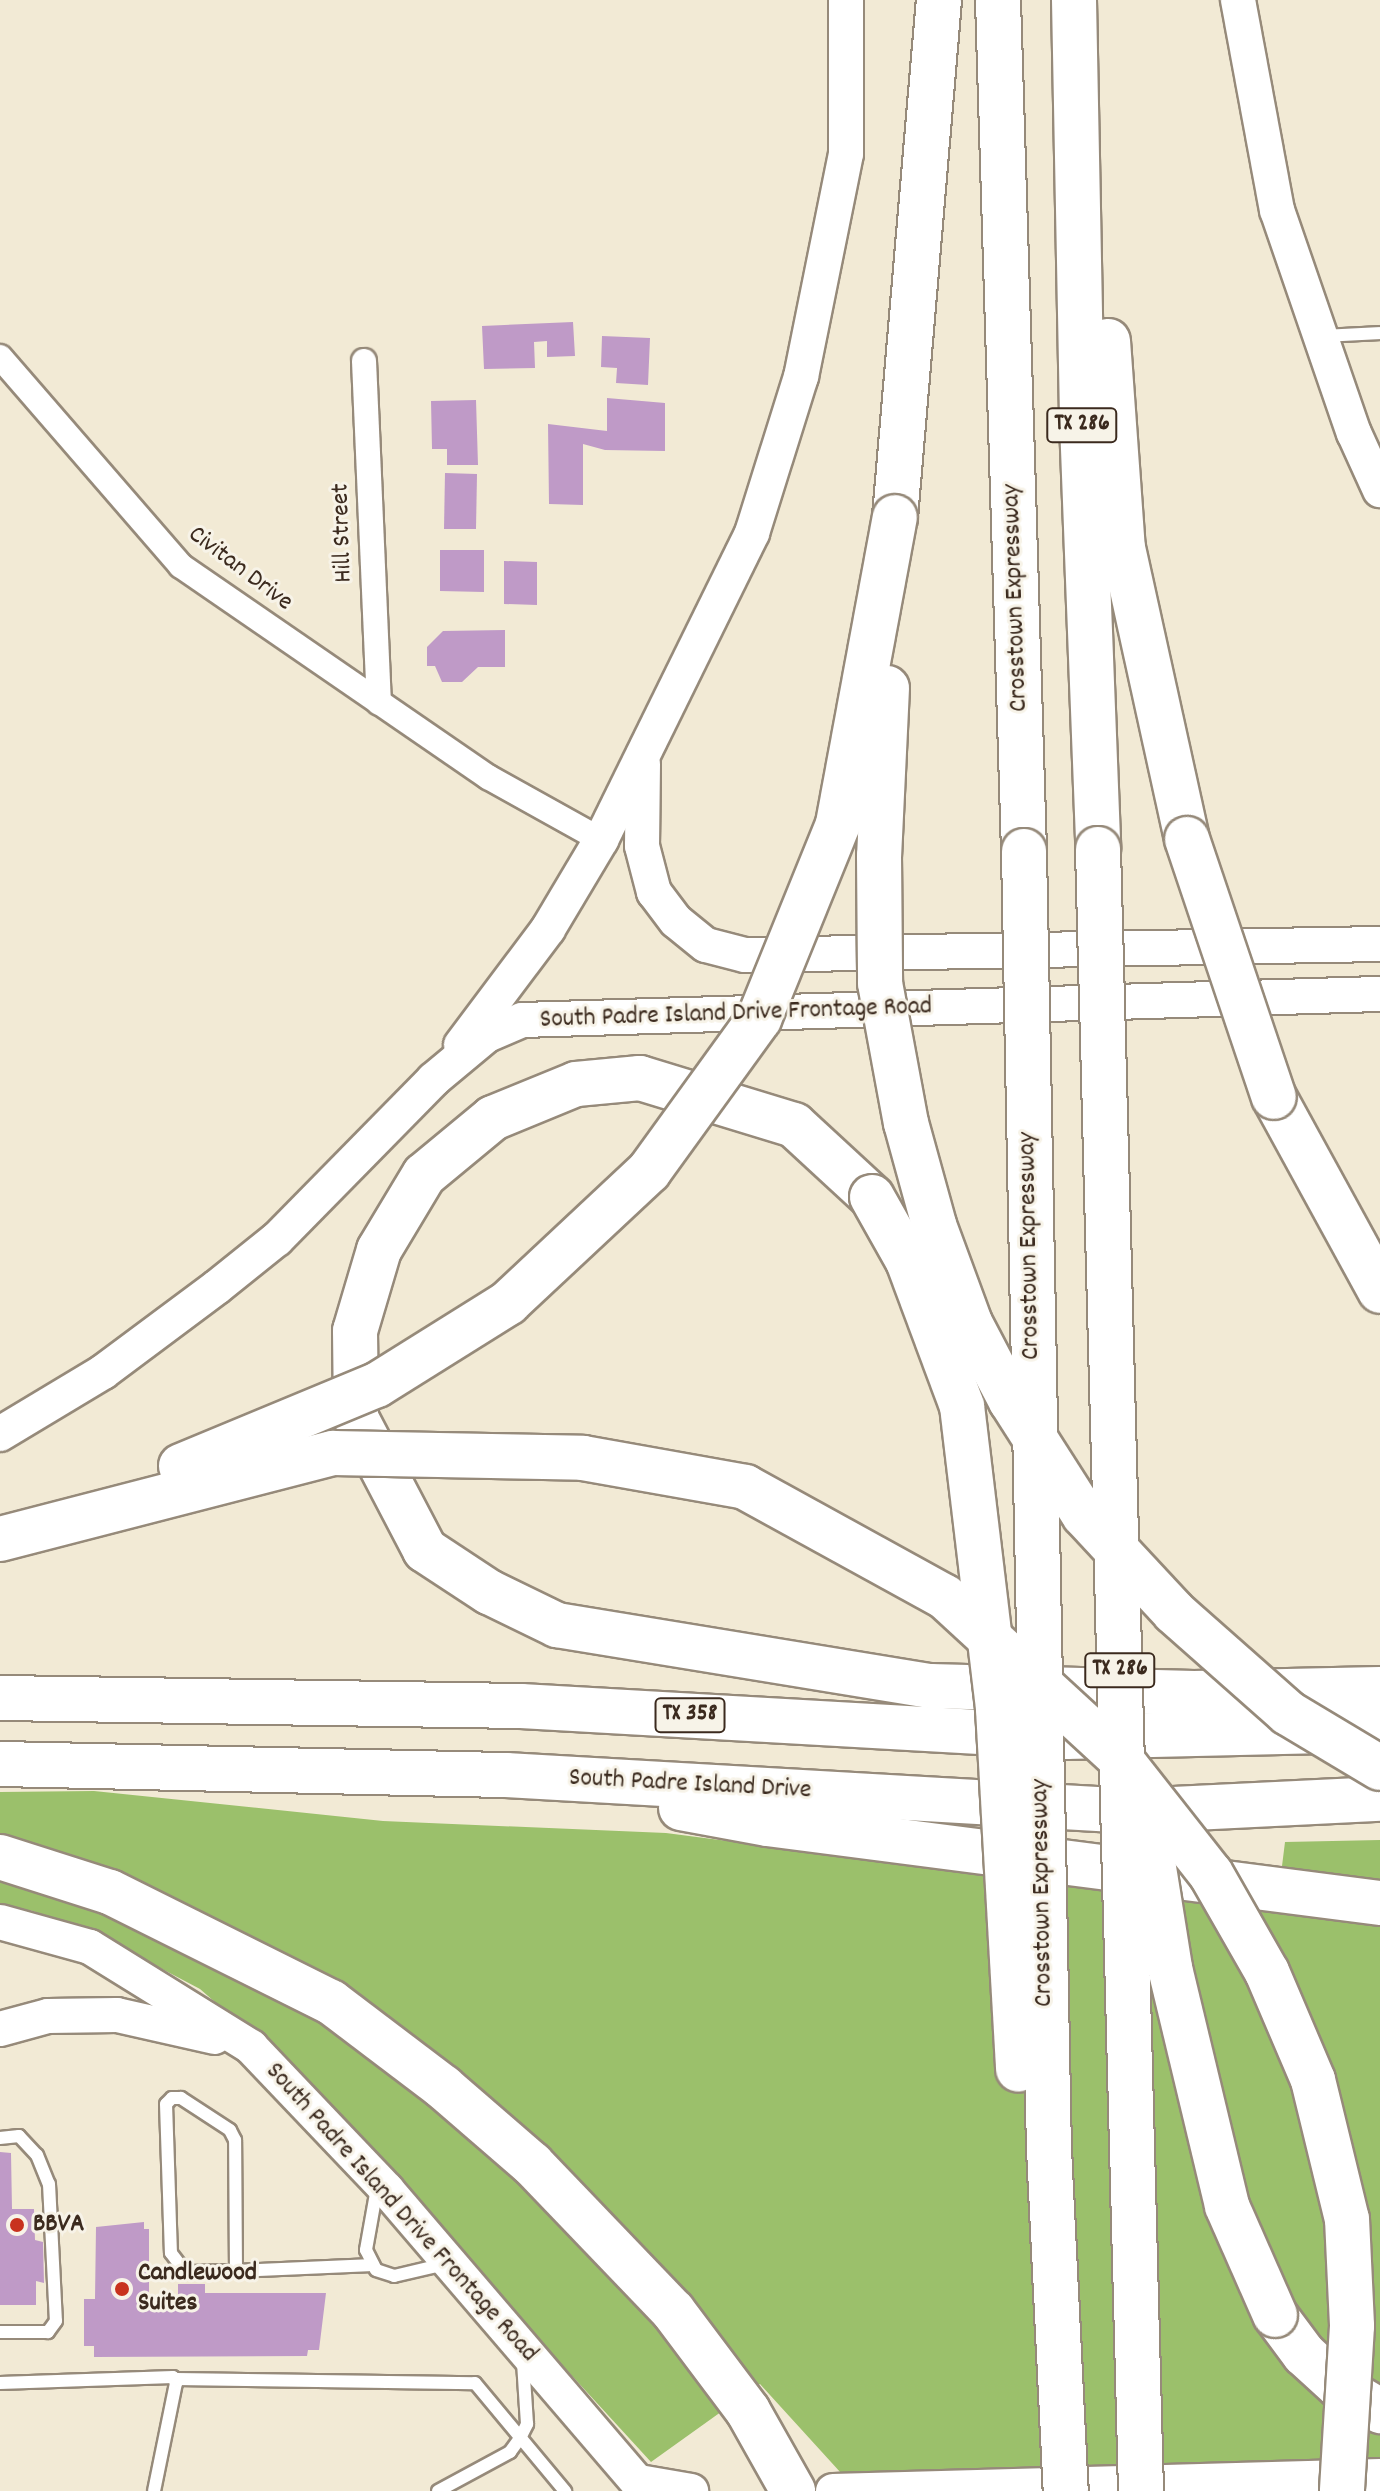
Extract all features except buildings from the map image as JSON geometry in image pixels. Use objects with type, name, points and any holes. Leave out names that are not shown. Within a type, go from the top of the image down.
[{"type":"highway","points":[[939,0],[895,517],[879,856],[880,983],[906,1123],[934,1225],[970,1323],[1047,1460],[1084,1515],[1174,1612],[1288,1713],[1380,1768]]},
{"type":"highway","name":"Crosstown Expressway","points":[[998,0],[1024,851],[1049,2149],[1066,2491]]},
{"type":"highway","name":"TX 286","points":[[1074,0],[1082,423],[1098,849],[1141,2491]]},
{"type":"highway","points":[[1084,0],[1123,548],[1187,839],[1274,1097],[1380,1291]]},
{"type":"highway","points":[[0,1537],[377,1385],[508,1303],[649,1171],[759,1019],[838,824],[895,517]]},
{"type":"highway","points":[[1041,2491],[998,1709],[976,1495],[962,1406],[908,1261],[872,1197],[794,1125],[640,1078],[576,1084],[493,1118],[424,1175],[379,1250],[355,1331],[356,1418],[425,1550],[489,1592],[557,1625],[930,1686],[1194,1693],[1380,1689]]},
{"type":"highway","points":[[0,1537],[333,1453],[583,1458],[745,1487],[945,1597],[1118,1756],[1211,1874],[1267,1972],[1313,2080],[1347,2219],[1352,2340],[1342,2491]]},
{"type":"highway","points":[[1120,1652],[1189,2056],[1227,2206],[1275,2315],[1304,2354],[1340,2387],[1380,2411]]},
{"type":"highway","name":"TX 358","points":[[0,1698],[521,1706],[1066,1737],[1380,1730]]},
{"type":"highway","name":"South Padre Island Drive","points":[[0,1764],[506,1775],[1132,1811],[1380,1799]]},
{"type":"highway","points":[[506,1775],[767,1824],[1380,1903]]},
{"type":"highway","points":[[0,1857],[110,1892],[331,2002],[443,2087],[532,2164],[673,2311],[748,2411],[793,2491]]},
{"type":"main road","points":[[433,1080],[548,929],[601,840],[752,533],[801,377],[846,154],[846,0]]},
{"type":"main road","points":[[1238,0],[1277,210],[1320,336],[1380,490]]},
{"type":"main road","points":[[643,753],[642,846],[654,892],[676,921],[706,945],[745,955],[1380,944]]},
{"type":"main road","name":"South Padre Island Drive Frontage Road","points":[[0,1434],[103,1372],[277,1239],[433,1080],[487,1035],[522,1020],[1380,994]]},
{"type":"main road","name":"South Padre Island Drive Frontage Road","points":[[0,1922],[90,1947],[251,2047],[378,2180],[642,2487],[691,2491]]},
{"type":"main road","points":[[0,2029],[48,2016],[117,2015],[251,2047]]},
{"type":"main road","points":[[833,2491],[1380,2476]]},
{"type":"street","name":"Civitan Drive","points":[[0,357],[181,566],[488,777],[601,840]]},
{"type":"street","name":"Hill Street","points":[[364,361],[379,703]]},
{"type":"lane","points":[[1320,336],[1380,333]]},
{"type":"lane","points":[[236,2271],[235,2140],[230,2130],[181,2098],[172,2098],[166,2104],[171,2253],[191,2272],[236,2271],[373,2265],[394,2276],[449,2263]]},
{"type":"lane","points":[[0,2138],[19,2136],[37,2155],[49,2184],[56,2321],[48,2332],[0,2332]]},
{"type":"lane","points":[[373,2265],[366,2250],[378,2180]]},
{"type":"lane","points":[[447,2489],[510,2452],[520,2438],[527,2424],[521,2346]]},
{"type":"lane","points":[[154,2491],[176,2379]]},
{"type":"lane","points":[[0,2383],[176,2379],[475,2383],[565,2491]]},
{"type":"green space","points":[[94,1791],[383,1821],[666,1833],[1206,1903],[1281,1874],[1285,1842],[1380,1840],[1380,2462],[841,2473],[760,2384],[651,2462],[285,2063],[200,1989],[109,1941],[33,1911],[0,1905],[0,1792]]},
{"type":"place","name":"BBVA","points":[[17,2225]]},
{"type":"place","name":"Candlewood Suites","points":[[122,2289]]}]
